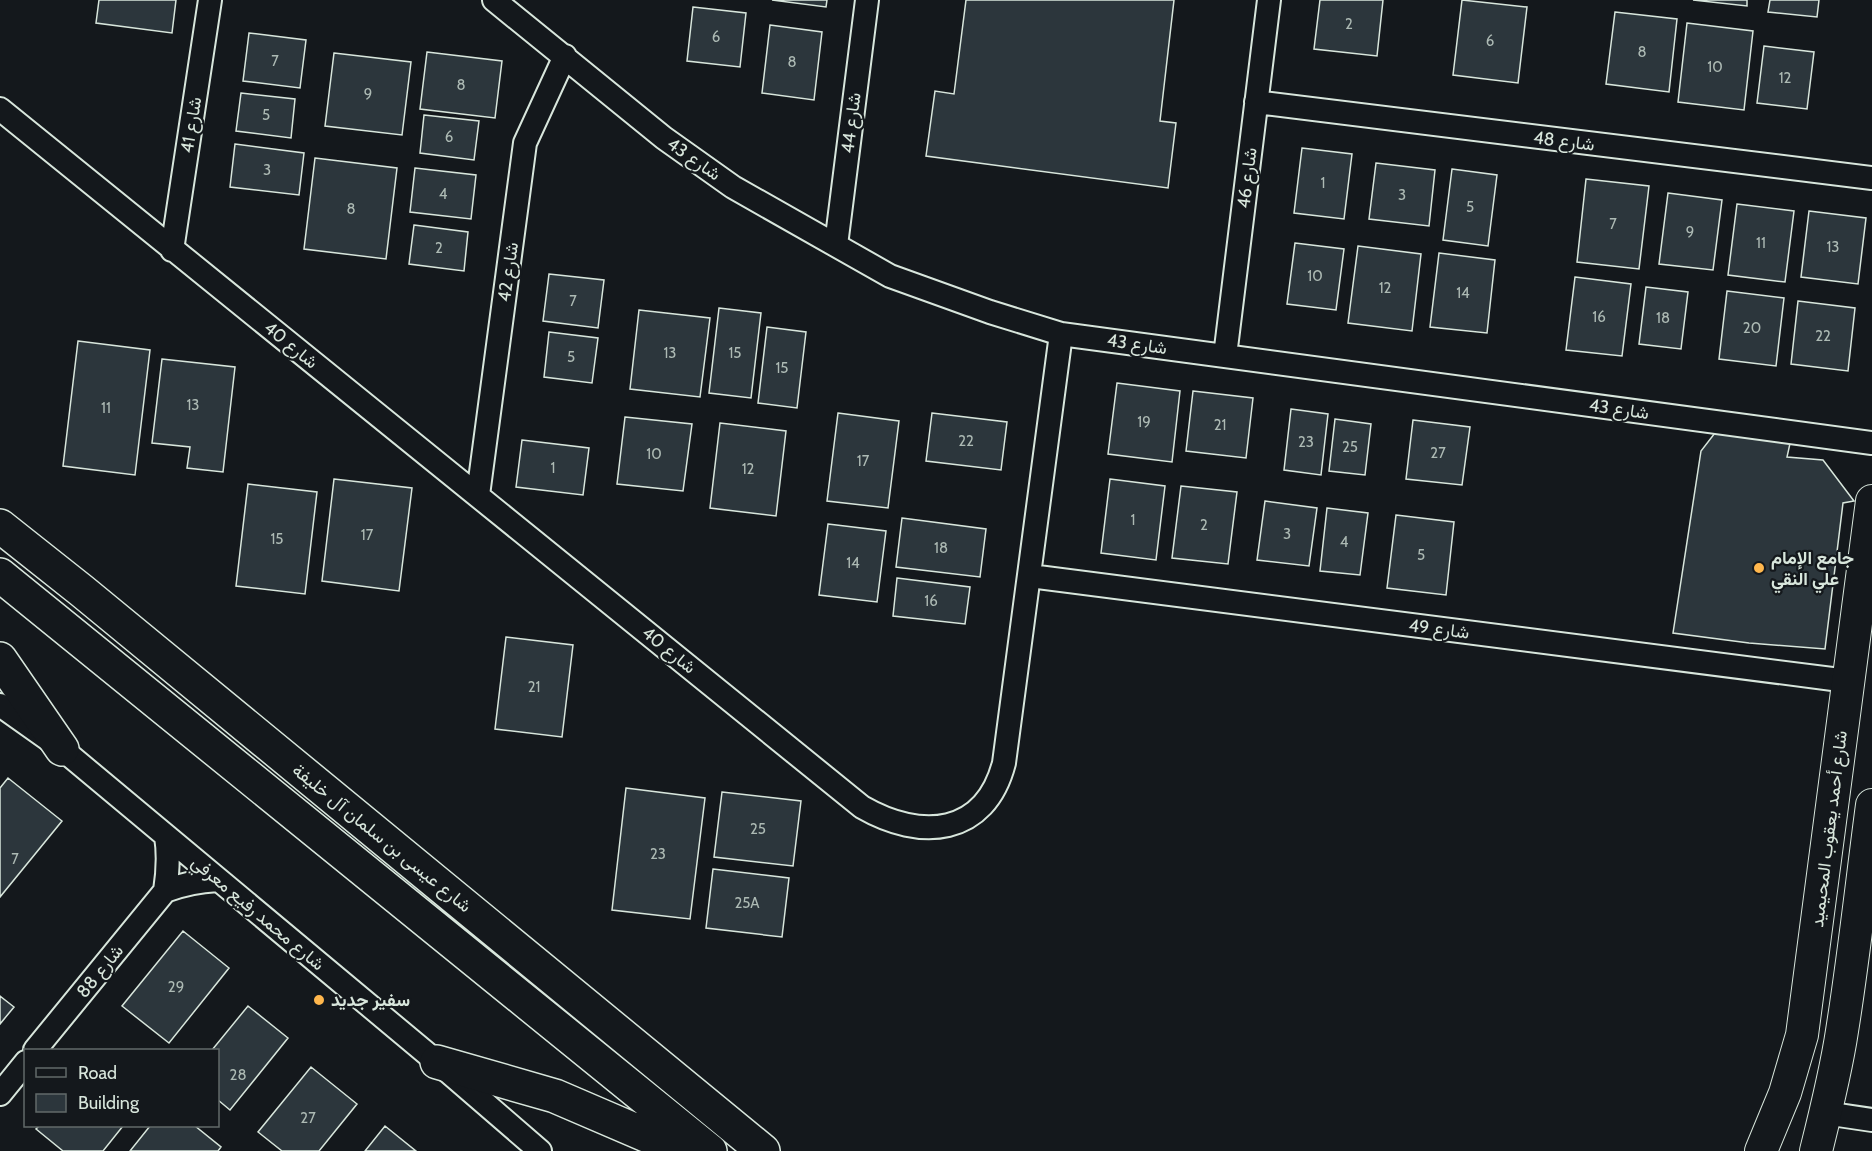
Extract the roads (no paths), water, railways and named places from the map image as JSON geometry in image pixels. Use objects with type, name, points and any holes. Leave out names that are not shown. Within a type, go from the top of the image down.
[{"type":"highway","points":[[0,510],[82,591]]},
{"type":"highway","name":"شارع عيسى بن سلمان آل خليفة","points":[[0,526],[763,1151]]},
{"type":"highway","name":"شارع عيسى بن سلمان آل خليفة","points":[[0,575],[710,1151]]},
{"type":"highway","points":[[0,659],[62,749]]},
{"type":"highway","points":[[437,1062],[555,1096],[683,1151]]},
{"type":"street","name":"شارع 41","points":[[172,250],[210,0]]},
{"type":"street","name":"شارع 43","points":[[494,0],[664,138],[733,187],[890,276],[990,312],[1060,334],[1872,443]]},
{"type":"street","name":"شارع 44","points":[[836,245],[867,0]]},
{"type":"street","name":"شارع 46","points":[[1225,356],[1269,0]]},
{"type":"street","name":"شارع 42","points":[[478,495],[525,143],[565,56]]},
{"type":"street","name":"شارع 48","points":[[1256,102],[1872,178]]},
{"type":"street","name":"شارع 40","points":[[0,109],[862,807],[888,820],[919,827],[944,827],[968,818],[987,801],[1000,779],[1030,576],[1060,334]]},
{"type":"street","name":"شارع أحمد يعقوب المحيميد","points":[[1761,1151],[1785,1093],[1802,1035],[1848,681],[1863,638],[1872,501]]},
{"type":"street","name":"شارع 49","points":[[1030,576],[1848,681]]},
{"type":"street","name":"شارع محمد رفيع معرفي","points":[[0,705],[62,749],[437,1062],[540,1151]]},
{"type":"street","points":[[1816,1151],[1842,1032],[1867,885],[1872,805]]},
{"type":"street","points":[[166,836],[168,873],[165,891],[200,881],[218,880]]},
{"type":"street","name":"شارع 88","points":[[36,1049],[165,891]]},
{"type":"street","points":[[0,1094],[24,1064]]},
{"type":"street","points":[[1825,1113],[1872,1120]]},
{"type":"place","name":"جامع الإمام علي النقي","points":[[1759,568]]},
{"type":"place","name":"سفير جديد","points":[[319,1000]]}]
